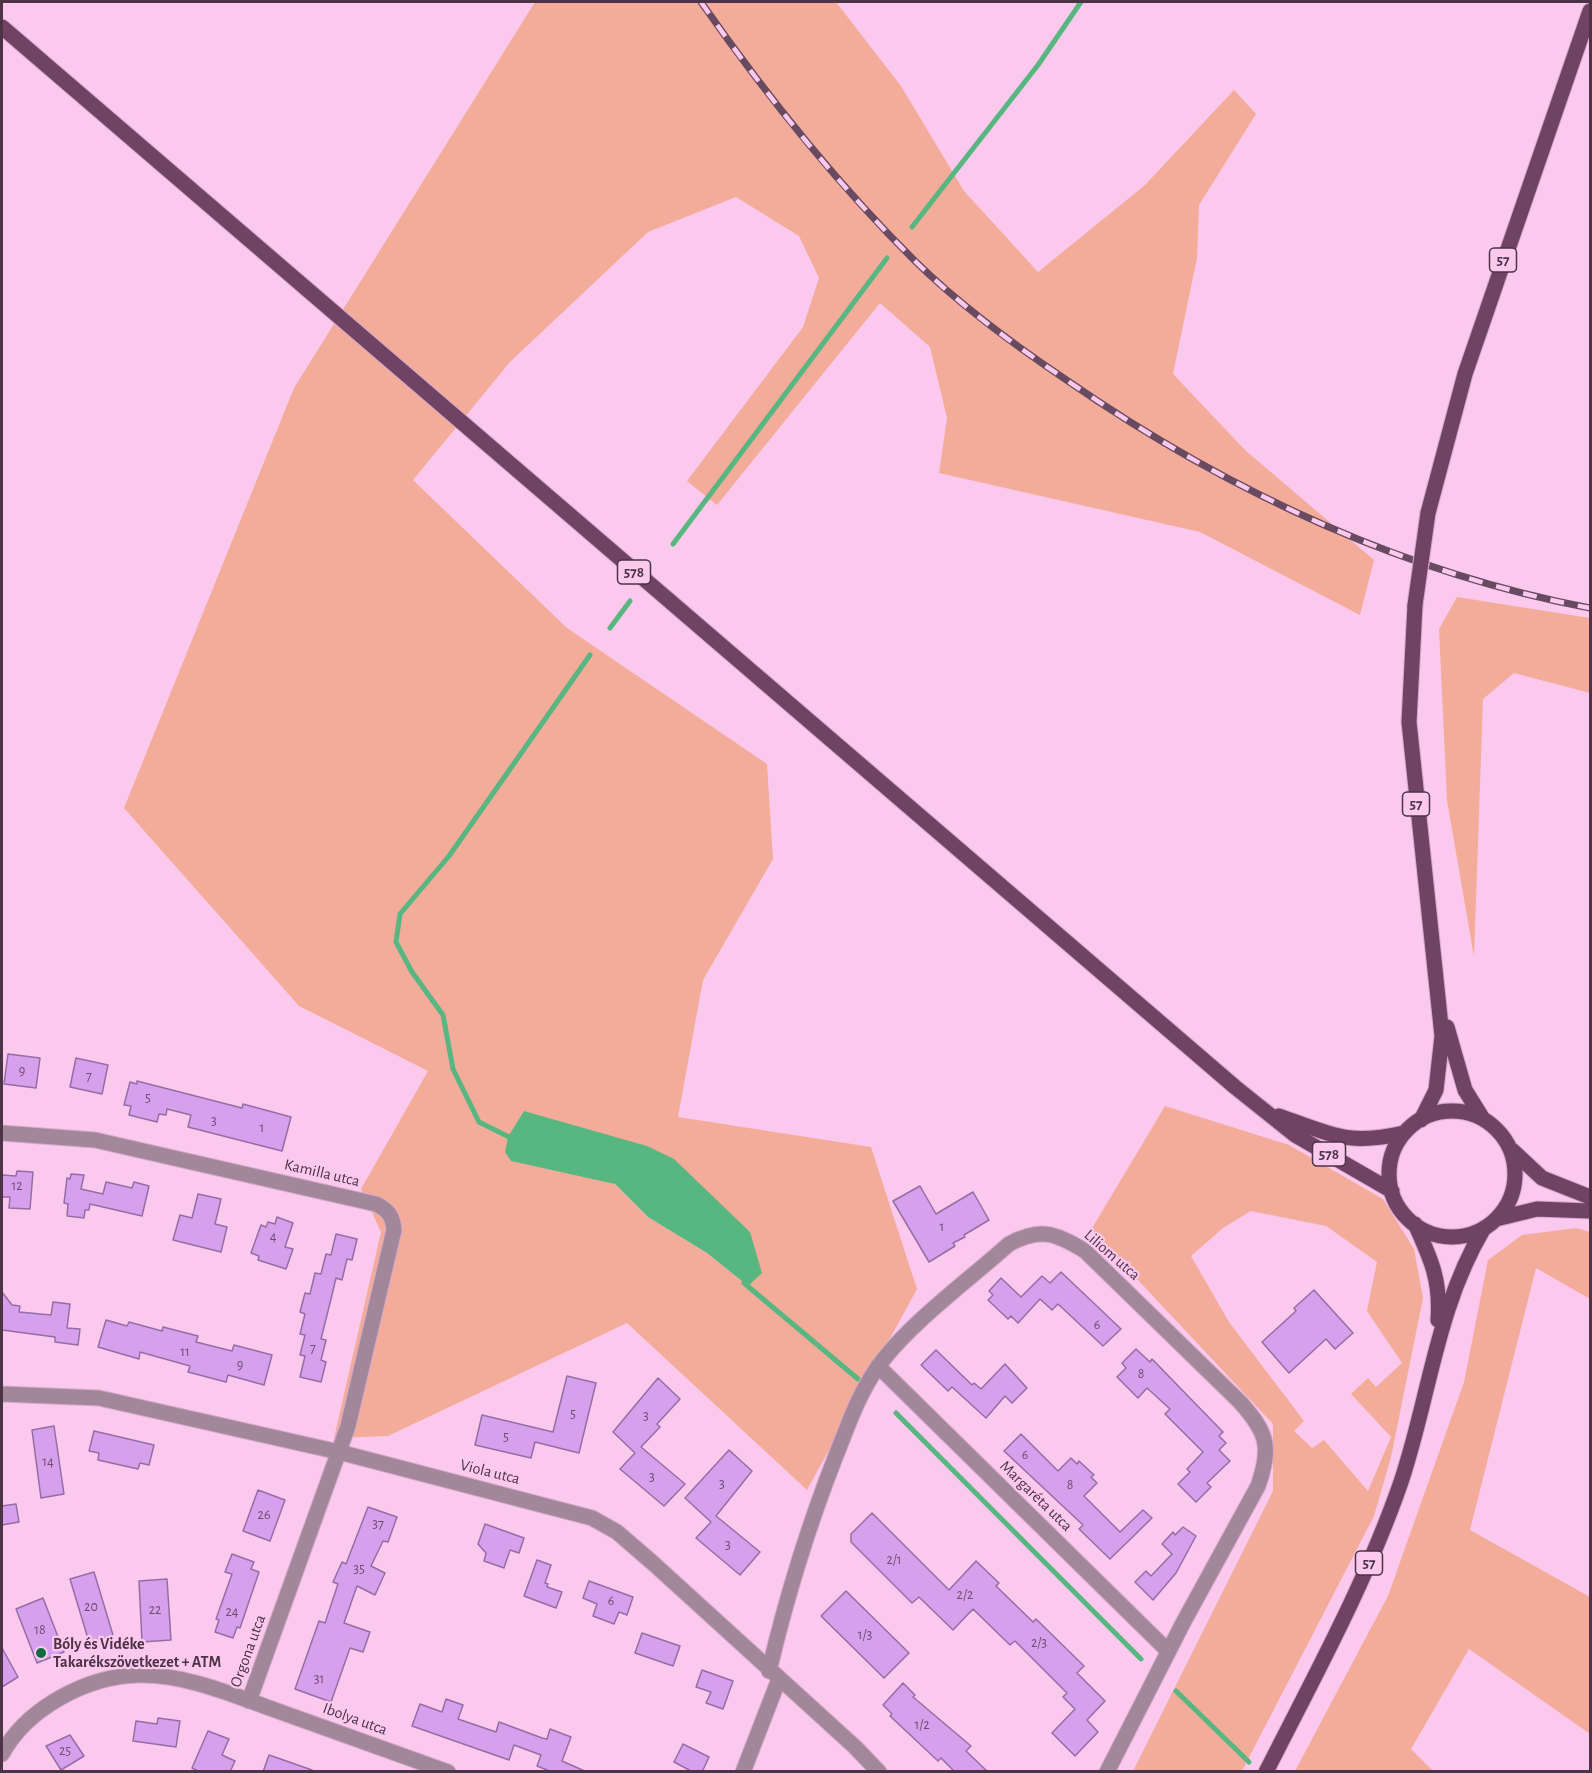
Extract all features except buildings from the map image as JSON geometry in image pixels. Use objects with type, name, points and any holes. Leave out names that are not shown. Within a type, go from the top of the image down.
[{"type":"main road","name":"57","points":[[1421,1120],[1431,1104],[1438,1079],[1442,1036],[1409,722],[1415,605],[1428,513],[1465,374],[1590,11]]},
{"type":"main road","name":"578","points":[[2,27],[1180,1041],[1295,1135],[1392,1191]]},
{"type":"main road","name":"57","points":[[1266,1772],[1346,1616],[1378,1543],[1415,1439],[1437,1341],[1462,1266],[1490,1224],[1507,1205],[1513,1189],[1514,1162],[1508,1146],[1497,1130],[1483,1119],[1465,1090],[1440,1001]]},
{"type":"main road","name":"57","points":[[1437,1341],[1439,1286],[1433,1265],[1414,1224],[1403,1213],[1392,1191],[1391,1161],[1404,1133],[1421,1120],[1438,1113],[1456,1111],[1483,1119]]},
{"type":"main road","name":"578","points":[[1270,1113],[1346,1139],[1364,1140],[1404,1133]]},
{"type":"main road","points":[[1508,1146],[1542,1178],[1590,1197]]},
{"type":"main road","points":[[1414,1224],[1429,1233],[1453,1237],[1469,1234],[1490,1224],[1537,1209],[1590,1211]]},
{"type":"street","name":"Kamilla utca","points":[[2,1134],[95,1140],[376,1204],[386,1209],[393,1218],[394,1230],[348,1426],[339,1452]]},
{"type":"street","name":"Liliom utca","points":[[743,1772],[774,1675],[780,1622],[819,1500],[851,1416],[878,1366],[902,1337],[1009,1244],[1028,1234],[1040,1233],[1065,1239],[1085,1251],[1240,1401],[1260,1425],[1266,1464],[1258,1486],[1168,1651],[1107,1772]]},
{"type":"street","name":"Margaréta utca","points":[[878,1366],[1168,1651]]},
{"type":"street","name":"Viola utca","points":[[2,1394],[99,1398],[339,1452],[592,1518],[617,1532],[654,1564],[855,1747],[879,1772]]},
{"type":"street","name":"Orgona utca","points":[[2,1754],[23,1725],[44,1708],[86,1687],[112,1679],[138,1675],[162,1676],[249,1701],[339,1452]]},
{"type":"street","name":"Ibolya utca","points":[[249,1701],[448,1772]]},
{"type":"shaded area","points":[[535,2],[836,2],[901,86],[964,191],[1038,272],[1145,185],[1234,90],[1256,114],[1199,205],[1197,258],[1173,374],[1245,450],[1374,560],[1360,615],[1200,532],[939,473],[947,418],[930,347],[880,303],[717,505],[687,481],[803,327],[819,278],[799,236],[736,197],[648,232],[510,362],[413,480],[567,628],[767,764],[773,859],[703,980],[678,1117],[871,1147],[917,1289],[807,1490],[627,1323],[388,1436],[334,1438],[381,1232],[361,1189],[428,1071],[299,1006],[124,808],[294,388]],"holes":[[[508,1137],[750,1232],[748,1286],[707,1253],[648,1217],[615,1184],[567,1172]]]},
{"type":"shaded area","points":[[1457,597],[1590,618],[1590,693],[1514,673],[1483,699],[1474,957],[1447,800],[1439,629]]},
{"type":"shaded area","points":[[1165,1106],[1289,1145],[1383,1199],[1414,1249],[1423,1298],[1391,1457],[1374,1516],[1242,1771],[1133,1771],[1273,1491],[1273,1424],[1091,1230]],"holes":[[[1251,1211],[1326,1226],[1377,1262],[1367,1311],[1402,1363],[1376,1387],[1368,1378],[1351,1394],[1391,1437],[1368,1491],[1324,1440],[1312,1448],[1294,1431],[1304,1421],[1229,1322],[1191,1256],[1223,1228]]]},
{"type":"shaded area","points":[[524,1111],[647,1146],[674,1159],[750,1232],[762,1273],[748,1286],[707,1253],[648,1217],[615,1184],[511,1161],[505,1152],[508,1137]]},
{"type":"shaded area","points":[[1576,1228],[1590,1232],[1590,1299],[1536,1268],[1470,1530],[1590,1597],[1590,1734],[1469,1649],[1411,1749],[1433,1771],[1295,1771],[1388,1596],[1464,1382],[1488,1260],[1522,1235]]},
{"type":"waterway","points":[[912,227],[1038,65],[1081,2]]},
{"type":"waterway","points":[[673,544],[887,258]]},
{"type":"waterway","points":[[610,628],[630,601]]},
{"type":"waterway","points":[[513,1139],[479,1122],[453,1069],[443,1015],[412,972],[396,942],[400,914],[449,856],[590,655]]},
{"type":"waterway","points":[[744,1283],[858,1379]]},
{"type":"waterway","points":[[896,1413],[1141,1659]]},
{"type":"waterway","points":[[1176,1691],[1249,1762]]},
{"type":"railway","points":[[701,2],[802,137],[886,232],[951,294],[1046,366],[1125,419],[1187,456],[1316,521],[1382,549],[1450,572],[1519,592],[1590,608]]},
{"type":"place","name":"Bóly és Vidéke Takarékszövetkezet + ATM","points":[[41,1653]]}]
